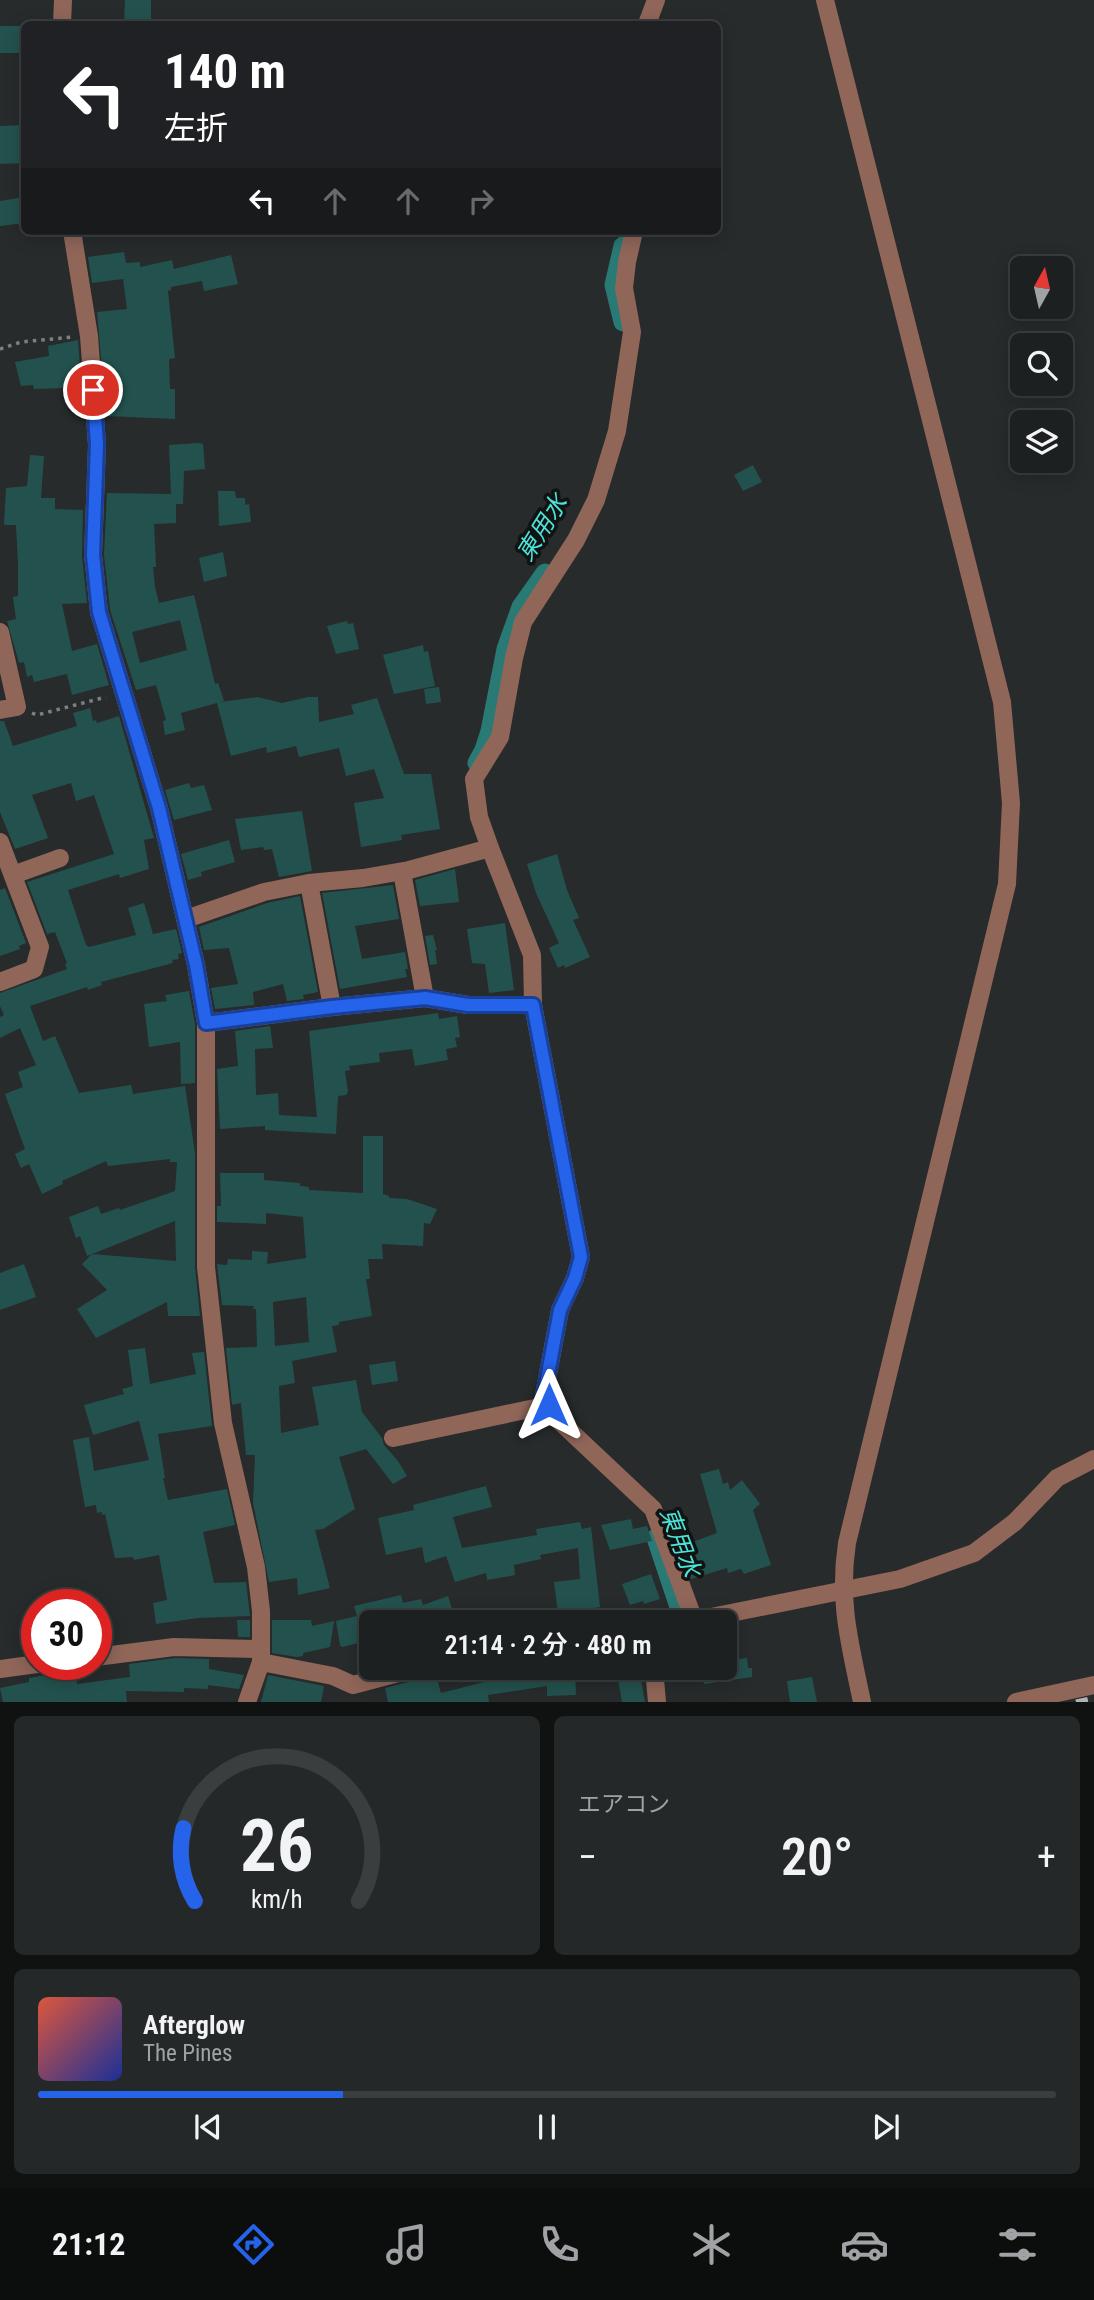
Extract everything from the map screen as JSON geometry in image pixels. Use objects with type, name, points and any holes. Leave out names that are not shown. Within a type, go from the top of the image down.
[{"type":"street","points":[[62,21],[63,0]]},
{"type":"street","points":[[648,21],[656,0]]},
{"type":"street","points":[[825,0],[1002,702],[1012,803],[1007,884],[847,1543],[844,1617],[862,1702]]},
{"type":"street","points":[[73,235],[89,336],[97,444],[93,555],[99,612],[159,808],[186,919],[206,1023],[206,1267],[223,1423],[256,1567],[261,1611],[261,1656],[247,1702]]},
{"type":"street","points":[[633,235],[624,288],[632,332],[614,442],[596,500],[576,540],[523,622],[500,737],[474,779],[479,817],[532,955],[533,1005],[581,1257],[575,1278],[560,1310],[544,1395],[553,1415],[653,1509],[686,1610]]},
{"type":"street","points":[[0,632],[9,708]]},
{"type":"street","points":[[0,842],[40,947],[34,970],[0,982]]},
{"type":"street","points":[[186,919],[264,892],[309,883],[401,872],[490,848]]},
{"type":"street","points":[[13,875],[60,858]]},
{"type":"street","points":[[401,872],[425,998]]},
{"type":"street","points":[[309,883],[332,1007]]},
{"type":"street","points":[[206,1023],[425,998],[468,1005],[533,1005]]},
{"type":"street","points":[[393,1438],[549,1405]]},
{"type":"street","points":[[737,1612],[900,1579],[974,1553],[1015,1522],[1057,1478],[1094,1459]]},
{"type":"street","points":[[112,1655],[174,1647],[261,1656],[333,1676],[353,1685],[372,1680]]},
{"type":"street","points":[[0,1670],[21,1667]]},
{"type":"street","points":[[655,1680],[657,1702]]},
{"type":"street","points":[[1016,1702],[1094,1685]]},
{"type":"path","points":[[0,349],[21,342],[89,336]]},
{"type":"path","points":[[9,708],[37,715],[122,692]]},
{"type":"building","points":[[125,0],[151,0],[151,21],[124,21]]},
{"type":"building","points":[[0,26],[21,26],[21,53],[0,53]]},
{"type":"building","points":[[21,125],[21,163],[0,164],[0,126]]},
{"type":"building","points":[[21,198],[21,223],[0,226],[0,201]]},
{"type":"building","points":[[124,252],[126,263],[140,262],[140,267],[172,260],[174,269],[231,255],[238,284],[204,291],[202,281],[171,287],[168,291],[175,358],[169,359],[170,389],[175,389],[175,419],[106,416],[97,312],[127,309],[123,279],[92,283],[88,257]]},
{"type":"building","points":[[78,340],[83,407],[70,408],[68,388],[34,389],[33,385],[21,386],[15,362],[49,356],[48,346]]},
{"type":"building","points":[[203,444],[205,469],[184,471],[183,504],[176,504],[176,523],[154,524],[155,587],[159,603],[194,595],[215,684],[218,683],[224,701],[220,702],[257,697],[282,703],[318,697],[319,722],[354,714],[351,705],[377,698],[404,774],[431,774],[440,829],[401,835],[402,840],[361,847],[354,803],[384,798],[374,769],[346,776],[339,748],[299,757],[296,746],[267,753],[266,747],[231,756],[217,703],[181,713],[185,730],[165,735],[163,721],[166,720],[156,685],[136,690],[110,610],[104,555],[107,493],[171,494],[169,445]],"holes":[[[180,620],[187,650],[140,663],[132,632]]]},
{"type":"building","points":[[30,455],[44,456],[41,498],[55,498],[55,509],[83,510],[82,556],[87,603],[62,604],[72,651],[97,644],[109,685],[72,695],[67,674],[34,682],[32,675],[27,677],[24,662],[19,663],[7,621],[16,619],[13,597],[18,596],[18,564],[16,525],[4,525],[6,488],[27,486]]},
{"type":"building","points":[[753,465],[762,482],[743,491],[734,475]]},
{"type":"building","points":[[218,491],[235,491],[236,498],[245,498],[245,505],[249,504],[251,522],[219,526]]},
{"type":"building","points":[[223,552],[227,576],[204,582],[199,558]]},
{"type":"building","points":[[347,621],[348,624],[353,623],[359,649],[336,654],[327,626]]},
{"type":"building","points":[[423,645],[424,652],[428,651],[435,686],[394,694],[383,655]]},
{"type":"building","points":[[439,687],[441,702],[426,704],[424,689]]},
{"type":"building","points":[[90,708],[93,721],[96,720],[97,723],[119,716],[154,838],[144,840],[149,869],[120,878],[119,874],[68,890],[86,945],[89,947],[136,935],[128,908],[144,903],[153,934],[176,929],[182,953],[178,954],[179,959],[172,960],[173,963],[101,982],[102,985],[88,990],[87,987],[30,1006],[43,1041],[55,1036],[79,1093],[131,1085],[133,1094],[185,1086],[195,1153],[195,1267],[200,1316],[168,1316],[167,1302],[96,1338],[77,1309],[107,1290],[82,1264],[92,1254],[87,1256],[80,1236],[76,1238],[69,1217],[98,1206],[101,1214],[119,1208],[120,1210],[175,1191],[177,1162],[170,1162],[170,1159],[108,1166],[106,1161],[62,1181],[63,1184],[42,1194],[29,1164],[21,1168],[15,1154],[25,1149],[5,1094],[23,1087],[18,1072],[36,1065],[20,1028],[0,1038],[0,1017],[4,1015],[0,1006],[0,993],[67,969],[55,932],[47,934],[27,882],[114,854],[94,795],[76,801],[71,783],[32,795],[48,838],[15,849],[0,812],[0,721],[4,721],[13,746],[77,726],[73,713]],"holes":[[[175,1221],[176,1261],[92,1254]]]},
{"type":"building","points":[[189,783],[191,788],[204,785],[212,810],[174,820],[165,790]]},
{"type":"building","points":[[302,811],[312,871],[279,877],[272,849],[264,850],[263,847],[241,850],[235,819]]},
{"type":"building","points":[[229,840],[235,862],[201,872],[202,876],[188,880],[181,854]]},
{"type":"building","points":[[557,854],[567,890],[579,918],[573,920],[590,957],[565,968],[564,965],[558,968],[549,948],[559,943],[536,893],[527,864]]},
{"type":"building","points":[[455,869],[459,902],[420,906],[415,880]]},
{"type":"building","points":[[393,885],[399,919],[355,926],[362,959],[405,952],[407,977],[340,989],[322,893]]},
{"type":"building","points":[[5,888],[26,943],[19,946],[20,949],[0,956],[0,890]]},
{"type":"building","points":[[300,896],[318,992],[303,995],[304,999],[287,1001],[283,984],[253,992],[254,1005],[215,1009],[211,988],[238,984],[229,948],[204,950],[199,927],[267,903]]},
{"type":"building","points":[[505,923],[514,990],[489,993],[485,964],[472,963],[467,929]]},
{"type":"building","points":[[433,935],[437,964],[430,965],[425,936]]},
{"type":"building","points":[[189,991],[195,1024],[195,1083],[181,1084],[180,1042],[149,1047],[144,1004],[167,1001],[165,995]]},
{"type":"building","points":[[438,1013],[439,1019],[457,1016],[460,1037],[455,1038],[457,1047],[446,1049],[448,1060],[415,1066],[412,1049],[379,1053],[380,1062],[349,1066],[350,1070],[345,1071],[348,1092],[338,1096],[336,1134],[265,1130],[265,1126],[220,1129],[217,1069],[238,1066],[235,1031],[270,1026],[273,1048],[255,1049],[256,1095],[278,1093],[279,1115],[317,1117],[309,1031]]},
{"type":"building","points":[[363,1136],[383,1136],[383,1194],[389,1198],[407,1199],[437,1209],[430,1224],[424,1223],[423,1246],[382,1244],[383,1259],[368,1259],[370,1279],[366,1279],[372,1316],[339,1322],[339,1325],[332,1326],[337,1352],[292,1361],[295,1383],[279,1386],[281,1433],[319,1425],[312,1387],[356,1380],[362,1412],[407,1476],[393,1484],[366,1449],[339,1457],[355,1509],[323,1529],[315,1530],[330,1588],[298,1595],[297,1578],[269,1582],[253,1503],[255,1455],[246,1455],[241,1403],[232,1405],[226,1348],[257,1347],[256,1309],[253,1309],[254,1306],[222,1305],[217,1264],[227,1265],[228,1259],[252,1260],[252,1251],[268,1252],[267,1264],[306,1258],[303,1217],[266,1213],[266,1224],[217,1222],[217,1206],[221,1206],[220,1173],[264,1173],[264,1180],[300,1183],[300,1186],[309,1187],[309,1190],[363,1193]],"holes":[[[306,1297],[309,1342],[275,1346],[273,1302]]]},
{"type":"building","points":[[24,1264],[36,1297],[0,1310],[0,1273]]},
{"type":"building","points":[[145,1348],[150,1384],[196,1374],[192,1353],[204,1352],[212,1426],[158,1434],[163,1478],[168,1500],[227,1489],[235,1525],[203,1532],[214,1583],[246,1582],[250,1616],[198,1618],[156,1624],[153,1603],[167,1600],[159,1555],[134,1560],[133,1557],[115,1558],[105,1514],[97,1513],[96,1505],[85,1507],[73,1440],[89,1437],[94,1471],[149,1460],[139,1421],[93,1435],[84,1405],[124,1394],[122,1389],[133,1386],[128,1350]]},
{"type":"building","points":[[395,1361],[398,1381],[372,1385],[369,1365]]},
{"type":"building","points":[[719,1469],[723,1484],[728,1482],[730,1490],[742,1480],[760,1504],[753,1510],[771,1565],[744,1574],[741,1569],[728,1573],[727,1568],[691,1579],[679,1547],[717,1533],[700,1474]]},
{"type":"building","points":[[486,1486],[492,1507],[453,1517],[462,1548],[537,1535],[536,1529],[580,1522],[582,1529],[591,1527],[600,1607],[558,1610],[554,1582],[580,1579],[578,1548],[540,1555],[541,1559],[514,1565],[515,1575],[487,1580],[486,1573],[455,1582],[446,1556],[425,1563],[422,1547],[386,1555],[378,1518],[414,1510],[413,1505]]},
{"type":"building","points":[[631,1519],[633,1529],[647,1526],[652,1541],[610,1550],[601,1525]]},
{"type":"building","points":[[651,1574],[660,1599],[630,1605],[622,1584]]},
{"type":"building","points":[[401,1595],[403,1603],[421,1599],[423,1605],[448,1596],[452,1610],[359,1610],[359,1643],[342,1647],[336,1621],[357,1616],[354,1606]]},
{"type":"building","points":[[237,1620],[250,1620],[250,1637],[238,1637]]},
{"type":"building","points":[[272,1620],[311,1620],[312,1626],[334,1621],[330,1647],[297,1657],[272,1653]]},
{"type":"building","points":[[175,1658],[209,1659],[209,1669],[244,1675],[239,1689],[208,1685],[208,1689],[184,1688],[184,1692],[126,1691],[127,1702],[3,1702],[0,1688],[29,1680],[76,1680],[77,1684],[130,1677],[129,1664]]},
{"type":"building","points":[[747,1658],[748,1668],[752,1668],[752,1677],[737,1679],[737,1659]]},
{"type":"building","points":[[268,1675],[324,1686],[321,1702],[261,1702]]},
{"type":"building","points":[[812,1677],[817,1702],[790,1702],[787,1681]]},
{"type":"building","points":[[416,1680],[437,1680],[441,1693],[492,1680],[575,1680],[576,1695],[547,1696],[547,1686],[488,1695],[489,1702],[388,1702],[385,1688]]},
{"type":"building","points":[[618,1680],[641,1680],[645,1702],[622,1702]]},
{"type":"building","points":[[704,1680],[731,1680],[704,1684]]},
{"type":"waterway","name":"東用水","points":[[623,246],[614,285],[623,322]]},
{"type":"waterway","name":"東用水","points":[[477,763],[490,731],[506,649],[521,607],[545,573]]},
{"type":"waterway","name":"東用水","points":[[656,1538],[680,1610]]},
{"type":"railway","points":[[1076,1702],[1094,1698]]},
{"type":"route","points":[[93,390],[97,444],[93,555],[99,612],[159,808],[196,965],[206,1023],[425,998],[468,1005],[533,1005],[581,1257],[575,1278],[560,1310],[544,1395],[549,1405]]}]
